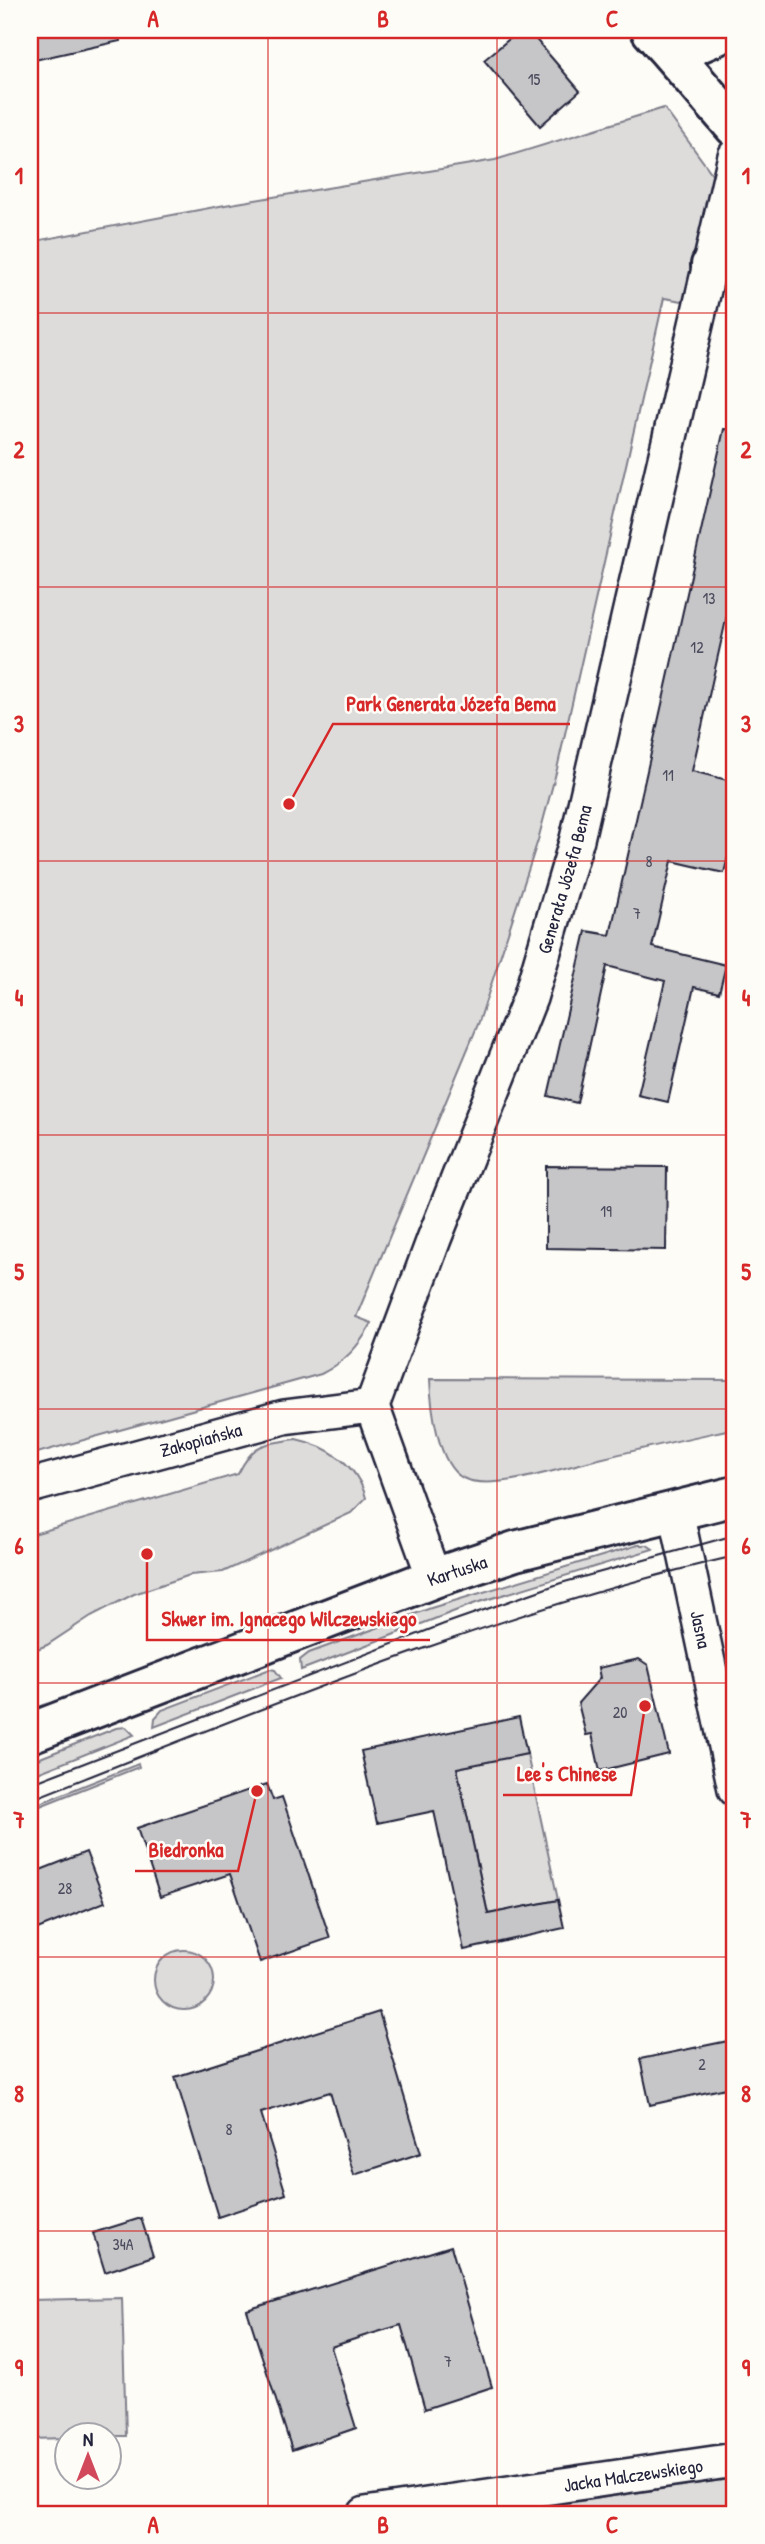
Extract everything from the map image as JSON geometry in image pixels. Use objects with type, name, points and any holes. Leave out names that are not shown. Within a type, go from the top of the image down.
[{"type":"main road","points":[[657,37],[694,45],[729,30]]},
{"type":"main road","points":[[657,37],[735,127]]},
{"type":"main road","name":"Kartuska","points":[[30,1733],[434,1578],[515,1551],[735,1496]]},
{"type":"street","name":"Generała Józefa Bema","points":[[372,1406],[434,1239],[530,998],[556,916],[723,262],[735,156]]},
{"type":"street","name":"Zakopiańska","points":[[30,1486],[284,1417],[372,1406]]},
{"type":"street","points":[[372,1406],[434,1578]]},
{"type":"street","name":"Jasna","points":[[677,1511],[735,1789]]},
{"type":"street","name":"Jacka Malczewskiego","points":[[365,2514],[735,2460]]},
{"type":"shaded area","points":[[664,108],[715,178],[689,297],[682,301],[664,298],[557,769],[538,840],[479,1022],[356,1317],[372,1323],[351,1353],[321,1374],[30,1455],[30,242],[225,205],[495,160]]},
{"type":"shaded area","points":[[430,1379],[735,1380],[735,1428],[530,1477],[476,1482],[463,1478],[454,1471],[441,1448]]},
{"type":"shaded area","points":[[296,1439],[319,1446],[340,1458],[356,1475],[366,1498],[351,1513],[223,1572],[190,1575],[134,1594],[91,1616],[47,1645],[30,1652],[30,1535],[238,1474],[254,1450],[275,1442]]},
{"type":"shaded area","points":[[638,1545],[647,1545],[653,1549],[476,1603],[301,1670],[300,1660],[309,1653],[431,1608]]},
{"type":"shaded area","points":[[270,1669],[275,1670],[281,1678],[154,1727],[155,1718],[162,1710]]},
{"type":"shaded area","points":[[126,1727],[134,1735],[30,1776],[30,1762],[116,1728]]},
{"type":"shaded area","points":[[527,1754],[558,1900],[488,1914],[457,1768]]},
{"type":"shaded area","points":[[138,1764],[139,1767],[30,1810],[30,1807]]},
{"type":"shaded area","points":[[178,1950],[190,1950],[206,1958],[212,1968],[212,1992],[206,2002],[190,2010],[178,2010],[162,2002],[154,1986],[154,1974],[162,1958]]},
{"type":"shaded area","points":[[122,2298],[126,2436],[122,2436],[122,2422],[52,2422],[52,2438],[30,2439],[30,2300]]},
{"type":"shaded area","points":[[735,2478],[735,2514],[494,2514]]},
{"type":"building","points":[[30,30],[119,30],[120,41],[30,61]]},
{"type":"building","points":[[520,30],[528,30],[580,91],[540,126],[484,60]]},
{"type":"building","points":[[724,429],[735,430],[735,580],[692,771],[735,782],[735,829],[724,873],[672,861],[652,947],[726,965],[719,993],[694,987],[668,1102],[638,1095],[665,981],[607,966],[577,1103],[548,1096],[586,931],[610,935]]},
{"type":"building","points":[[546,1166],[667,1167],[666,1250],[546,1248]]},
{"type":"building","points":[[639,1659],[648,1665],[669,1754],[600,1771],[592,1734],[586,1735],[578,1703],[600,1678],[598,1668]]},
{"type":"building","points":[[519,1717],[527,1754],[457,1768],[488,1914],[558,1900],[564,1928],[464,1950],[434,1811],[377,1823],[361,1751]]},
{"type":"building","points":[[267,1784],[273,1800],[282,1797],[330,1938],[260,1962],[230,1874],[160,1897],[137,1828]]},
{"type":"building","points":[[86,1852],[105,1902],[30,1932],[30,1874]]},
{"type":"building","points":[[379,2012],[421,2153],[354,2175],[330,2092],[261,2113],[286,2194],[218,2217],[175,2077]]},
{"type":"building","points":[[728,2041],[735,2086],[650,2105],[640,2059]]},
{"type":"building","points":[[141,2218],[153,2256],[105,2272],[93,2233]]},
{"type":"building","points":[[451,2246],[492,2387],[425,2409],[401,2325],[364,2336],[331,2347],[356,2428],[292,2450],[247,2310]]},
{"type":"tram line","points":[[30,1784],[444,1624],[561,1583],[735,1535]]},
{"type":"tram line","points":[[30,1800],[291,1698],[466,1634],[644,1579],[735,1556]]},
{"type":"place","name":"Park Generała Józefa Bema","points":[[289,804]]},
{"type":"place","name":"Skwer im. Ignacego Wilczewskiego","points":[[147,1554]]},
{"type":"place","name":"Lee's Chinese","points":[[645,1706]]},
{"type":"place","name":"Biedronka","points":[[257,1791]]}]
